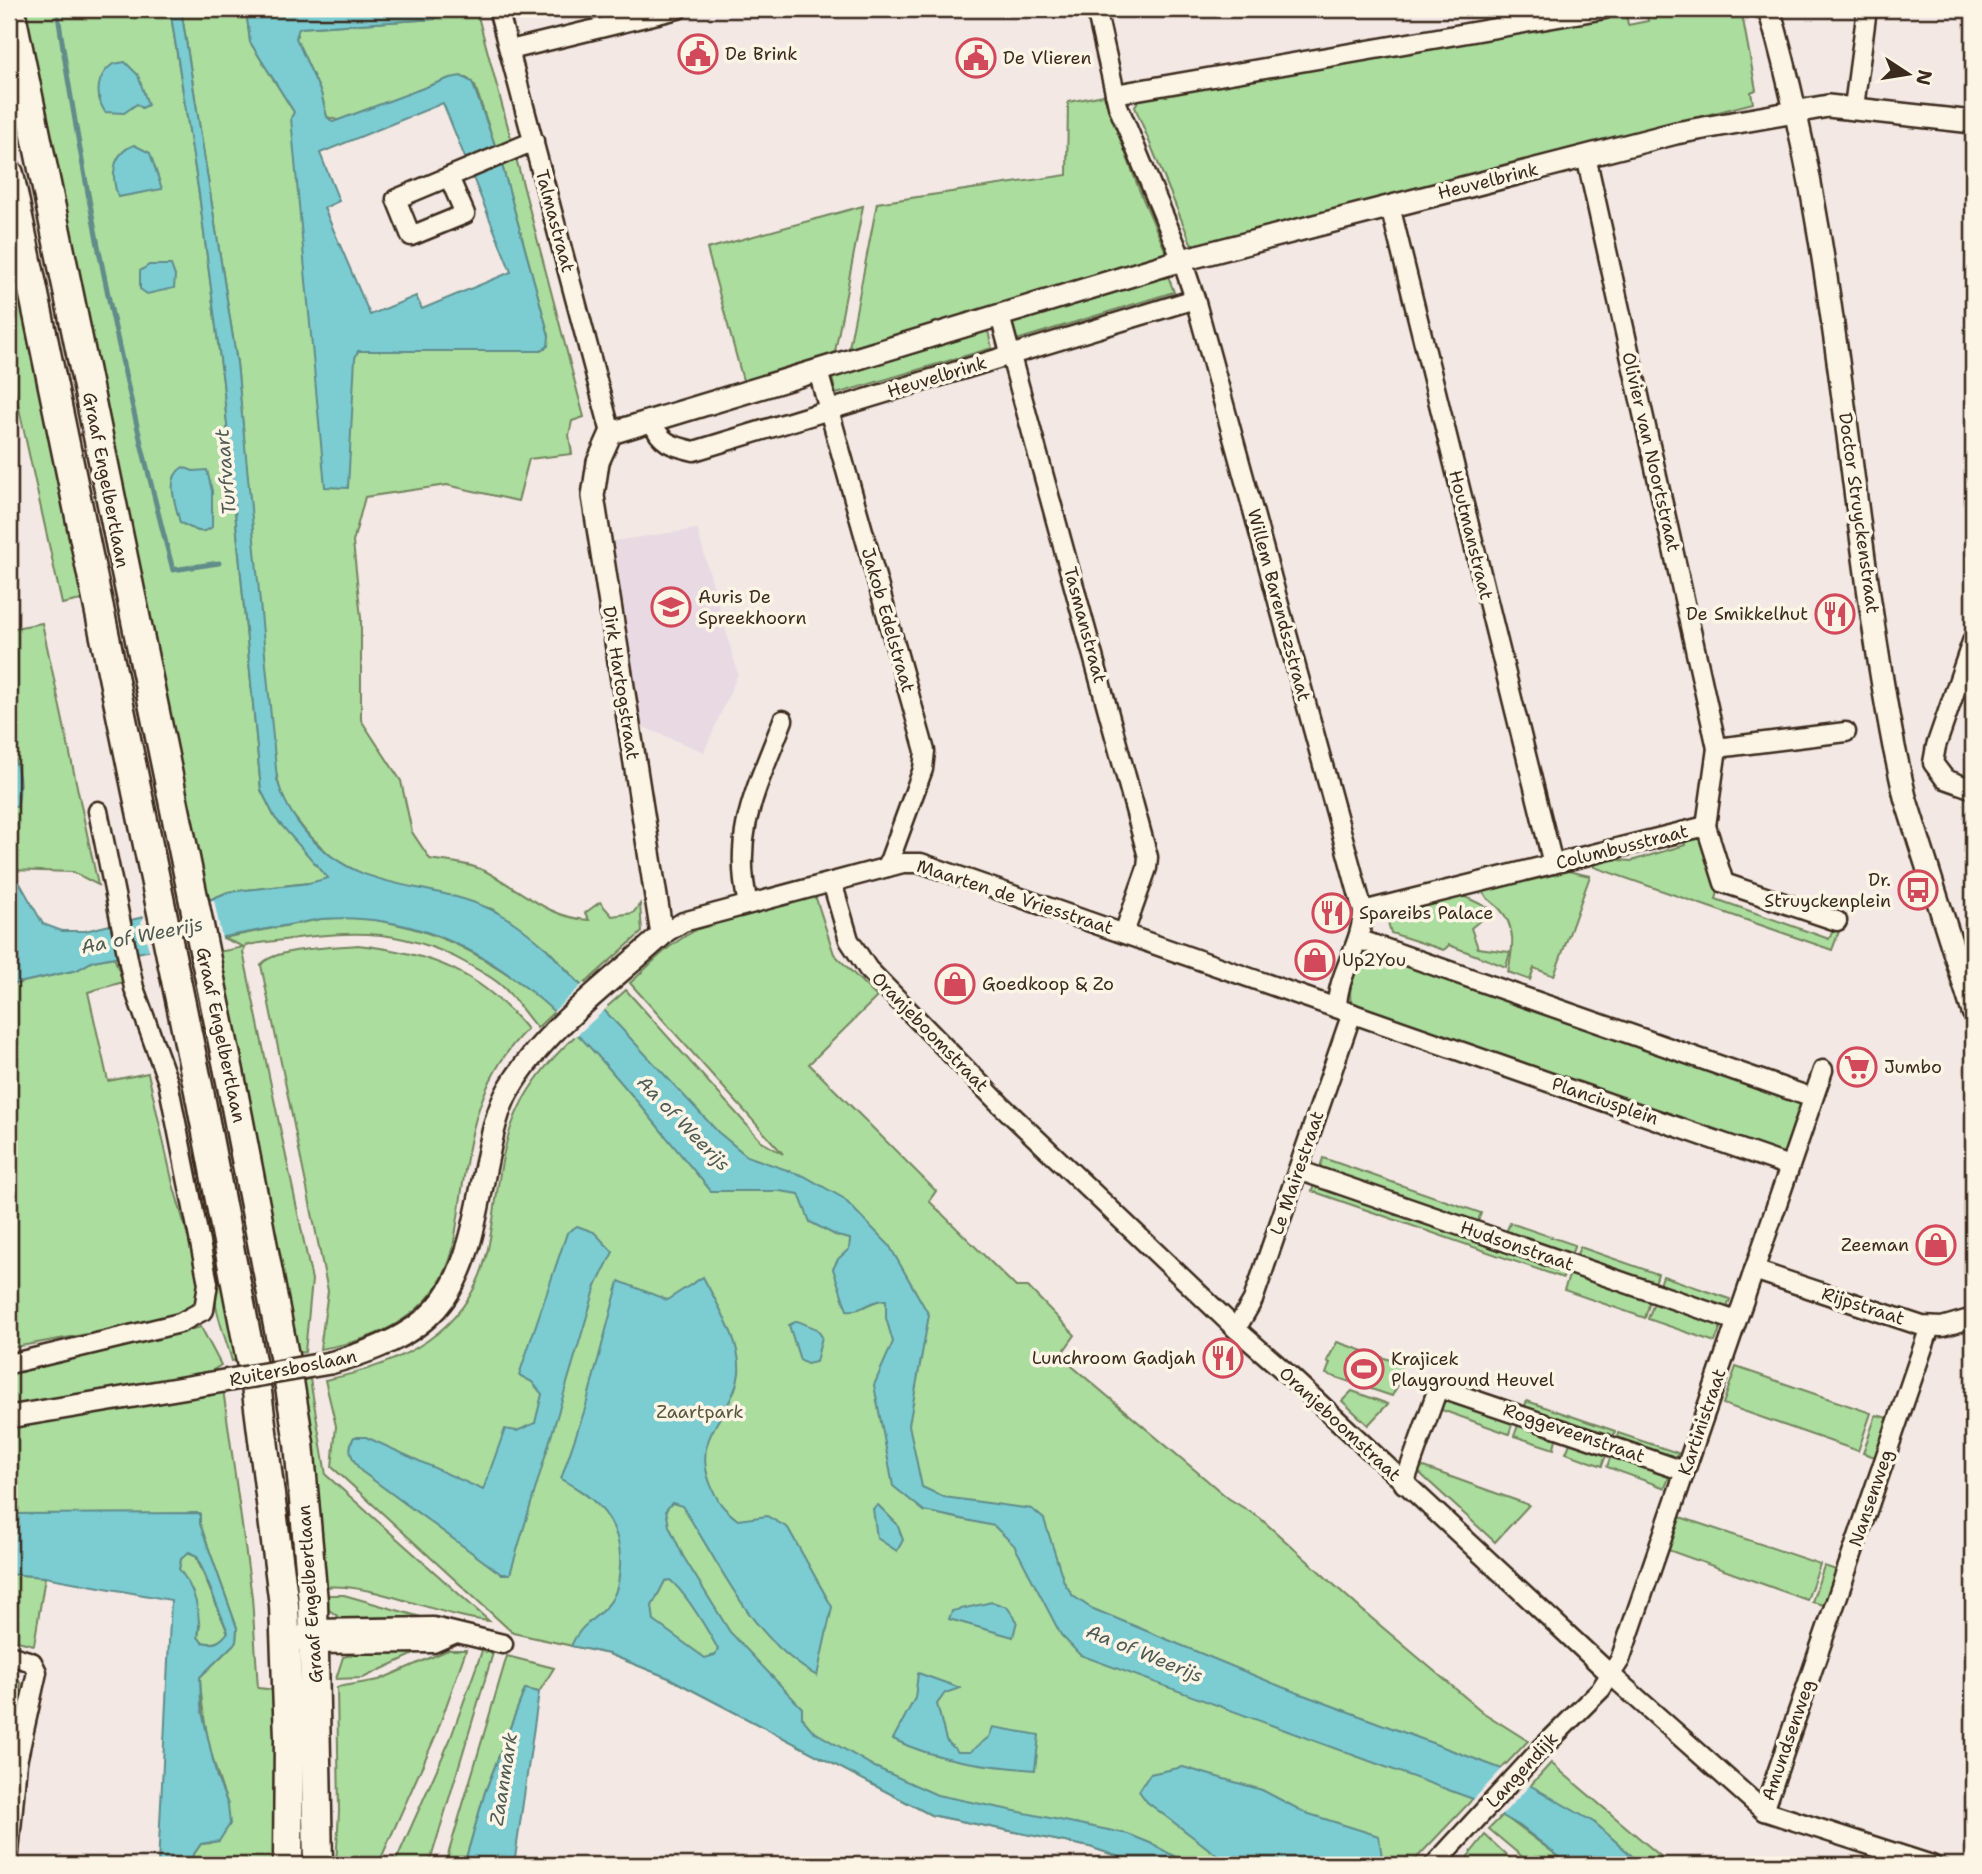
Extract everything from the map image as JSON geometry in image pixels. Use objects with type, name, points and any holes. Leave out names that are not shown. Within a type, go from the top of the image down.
[{"type":"main road","name":"Graaf Engelbertlaan","points":[[10,9],[202,943],[290,1387],[299,1443],[315,1637],[318,1865]]},
{"type":"main road","name":"Graaf Engelbertlaan","points":[[9,174],[162,911],[257,1392],[279,1557],[285,1642],[289,1737],[288,1865]]},
{"type":"street","name":"Talmastraat","points":[[498,9],[611,433]]},
{"type":"street","points":[[510,50],[678,9]]},
{"type":"street","points":[[1096,9],[1115,94],[1195,299]]},
{"type":"street","points":[[1115,94],[1605,9]]},
{"type":"street","name":"Doctor Struyckenstraat","points":[[1769,9],[1796,110],[1831,311],[1890,726],[1905,797],[1973,1012]]},
{"type":"street","points":[[1854,107],[1867,9]]},
{"type":"street","name":"Heuvelbrink","points":[[611,433],[1182,260],[1676,133],[1828,106],[1973,122]]},
{"type":"street","points":[[449,177],[534,141]]},
{"type":"street","name":"Olivier van Noortstraat","points":[[1586,156],[1717,748]]},
{"type":"street","name":"Houtmanstraat","points":[[1390,206],[1553,864]]},
{"type":"street","name":"Heuvelbrink","points":[[652,421],[657,436],[670,446],[694,451],[1195,299]]},
{"type":"street","name":"Willem Barendszstraat","points":[[1195,299],[1363,911]]},
{"type":"street","name":"Tasmanstraat","points":[[1000,316],[1148,857],[1147,868],[1124,933]]},
{"type":"street","name":"Jakob Edelstraat","points":[[818,371],[925,751],[923,769],[887,867]]},
{"type":"street","name":"Dirk Hartogstraat","points":[[611,433],[598,463],[593,496],[662,935]]},
{"type":"street","points":[[1973,639],[1936,746],[1935,769],[1945,779],[1973,789]]},
{"type":"street","points":[[748,904],[741,864],[744,823],[783,720]]},
{"type":"street","points":[[1706,826],[1717,748],[1846,732]]},
{"type":"street","points":[[9,1364],[180,1323],[204,1310],[208,1283],[168,1082],[134,988],[98,811]]},
{"type":"street","name":"Columbusstraat","points":[[1363,911],[1706,826],[1724,883],[1837,921]]},
{"type":"street","name":"Maarten de Vriesstraat","points":[[579,1010],[662,935],[683,922],[911,862],[930,865],[1345,1010]]},
{"type":"street","name":"Oranjeboomstraat","points":[[832,882],[849,940],[868,969],[1000,1104],[1236,1329],[1611,1675],[1764,1811],[1932,1865]]},
{"type":"street","points":[[1345,1010],[1338,994],[1358,939],[1363,911]]},
{"type":"street","points":[[1358,939],[1813,1098]]},
{"type":"street","name":"Ruitersboslaan","points":[[9,1418],[330,1363],[365,1354],[407,1334],[443,1303],[456,1284],[472,1240],[500,1108],[533,1055],[579,1010]]},
{"type":"street","name":"Le Mairestraat","points":[[1236,1329],[1253,1300],[1298,1170],[1345,1010]]},
{"type":"street","name":"Planciusplein","points":[[1345,1010],[1789,1166]]},
{"type":"street","points":[[1789,1166],[1823,1070]]},
{"type":"street","name":"Kartinistraat","points":[[1611,1675],[1628,1642],[1789,1166]]},
{"type":"street","name":"Hudsonstraat","points":[[1298,1170],[1736,1321]]},
{"type":"street","name":"Rijpstraat","points":[[1754,1270],[1930,1327],[1942,1327],[1973,1318]]},
{"type":"street","name":"Nansenweg","points":[[1812,1668],[1930,1327]]},
{"type":"street","name":"Roggeveenstraat","points":[[1404,1484],[1437,1391],[1442,1389],[1684,1471]]},
{"type":"street","points":[[285,1642],[315,1637],[433,1643],[456,1633],[503,1644]]},
{"type":"street","points":[[9,1655],[32,1662],[37,1672],[17,1762],[9,1853]]},
{"type":"street","name":"Amundsenweg","points":[[1764,1811],[1812,1668]]},
{"type":"street","name":"Langendijk","points":[[1434,1865],[1611,1675]]},
{"type":"shaded area","name":"Auris De Spreekhoorn","points":[[697,529],[738,674],[704,752],[641,726],[614,541]]},
{"type":"green space","points":[[19,9],[170,9],[199,194],[223,382],[261,790],[275,818],[328,875],[326,881],[228,892],[202,903]]},
{"type":"green space","points":[[181,9],[246,9],[250,42],[294,112],[355,358],[356,353],[362,349],[545,349],[549,336],[502,165],[516,158],[584,417],[572,421],[569,435],[572,454],[529,459],[518,501],[447,485],[365,497],[353,542],[361,618],[361,720],[401,781],[412,832],[430,859],[479,868],[535,902],[574,918],[589,920],[585,913],[600,902],[612,916],[633,913],[640,904],[642,932],[582,986],[547,949],[492,909],[367,877],[336,861],[307,833],[289,810],[281,794],[274,763],[237,363]]},
{"type":"green space","points":[[441,9],[476,9],[512,142],[496,148],[475,86],[467,78],[450,78],[340,121],[327,117],[321,93],[296,39],[298,28],[435,19]]},
{"type":"green space","points":[[1646,9],[1741,9],[1756,90],[1751,92],[1753,103],[1198,246],[1191,243],[1135,107],[1140,96],[1626,13],[1628,25],[1648,21]]},
{"type":"green space","points":[[1104,95],[1140,192],[1169,259],[848,353],[877,203],[1067,175],[1068,102]]},
{"type":"green space","points":[[863,206],[834,357],[744,384],[707,249]]},
{"type":"green space","points":[[9,222],[86,599],[62,604],[9,363]]},
{"type":"green space","points":[[1168,276],[1174,292],[1010,342],[1005,326]]},
{"type":"green space","points":[[988,331],[992,348],[836,394],[832,378]]},
{"type":"green space","points":[[42,623],[98,885],[73,872],[9,870],[9,805],[17,807],[15,759],[9,749],[9,629]]},
{"type":"green space","points":[[1696,834],[1702,838],[1711,875],[1720,885],[1716,899],[1829,939],[1835,924],[1841,926],[1832,950],[1594,867],[1597,858],[1631,861],[1685,845],[1683,837]]},
{"type":"green space","points":[[1563,870],[1590,876],[1554,976],[1534,968],[1530,980],[1508,972],[1512,947],[1509,923],[1499,908],[1486,897],[1482,887]]},
{"type":"green space","name":"Zaartpark","points":[[814,892],[834,954],[877,997],[809,1064],[936,1191],[929,1201],[1016,1287],[1028,1287],[1075,1335],[1060,1356],[1228,1498],[1260,1518],[1362,1610],[1484,1713],[1528,1741],[1410,1865],[1143,1865],[1090,1847],[931,1815],[669,1678],[609,1654],[513,1633],[332,1467],[336,1426],[325,1380],[352,1374],[404,1355],[447,1325],[464,1305],[478,1281],[487,1253],[500,1170],[513,1122],[522,1102],[546,1066],[626,990],[762,1142],[783,1154],[630,983],[669,947],[706,925]]},
{"type":"green space","points":[[1457,893],[1493,910],[1471,928],[1478,948],[1510,952],[1506,967],[1449,945],[1444,950],[1391,933],[1385,911]]},
{"type":"green space","points":[[350,917],[409,927],[461,947],[508,975],[556,1010],[537,1028],[494,980],[438,949],[411,940],[358,934],[305,937],[246,945],[243,952],[312,1280],[305,1352],[296,1353],[213,953],[244,947],[223,938],[321,919]]},
{"type":"green space","points":[[358,945],[409,953],[452,969],[491,993],[527,1029],[506,1053],[480,1106],[466,1163],[452,1253],[444,1274],[418,1308],[383,1331],[342,1345],[320,1349],[328,1291],[261,965],[268,959],[291,952]]},
{"type":"green space","points":[[1368,952],[1800,1100],[1802,1105],[1788,1150],[1780,1154],[1353,1007],[1350,994],[1353,978],[1359,963]]},
{"type":"green space","points":[[114,957],[123,982],[88,992],[108,1081],[148,1073],[173,1184],[201,1282],[197,1302],[177,1318],[9,1348],[9,985],[77,970],[93,961]]},
{"type":"green space","points":[[1323,1158],[1481,1213],[1476,1227],[1318,1173]]},
{"type":"green space","points":[[1315,1181],[1540,1260],[1539,1263],[1565,1272],[1563,1278],[1312,1191]]},
{"type":"green space","points":[[1510,1223],[1575,1245],[1569,1259],[1504,1237]]},
{"type":"green space","points":[[1580,1247],[1658,1274],[1653,1289],[1574,1261]]},
{"type":"green space","points":[[1571,1271],[1645,1300],[1647,1297],[1651,1298],[1645,1318],[1564,1290]]},
{"type":"green space","points":[[1663,1276],[1730,1299],[1725,1313],[1673,1296],[1674,1290],[1660,1285]]},
{"type":"green space","points":[[225,1279],[237,1360],[232,1361],[217,1312],[214,1292],[214,1282]]},
{"type":"green space","points":[[1655,1300],[1722,1323],[1715,1342],[1648,1319]]},
{"type":"green space","points":[[201,1327],[221,1365],[205,1375],[9,1408],[9,1372]]},
{"type":"green space","name":"Krajicek Playground Heuvel","points":[[1337,1342],[1402,1364],[1399,1374],[1403,1376],[1392,1396],[1326,1374],[1330,1363],[1327,1361]]},
{"type":"green space","points":[[1736,1367],[1871,1413],[1858,1451],[1723,1404]]},
{"type":"green space","points":[[310,1379],[326,1475],[489,1621],[448,1613],[384,1594],[342,1587],[323,1587],[301,1380]]},
{"type":"green space","points":[[223,1389],[252,1597],[258,1688],[276,1690],[276,1865],[186,1865],[201,1844],[211,1843],[228,1805],[209,1742],[200,1677],[236,1642],[237,1628],[200,1524],[200,1514],[9,1514],[9,1426]]},
{"type":"green space","points":[[1352,1391],[1388,1404],[1368,1425],[1342,1401]]},
{"type":"green space","points":[[1444,1397],[1514,1418],[1509,1434],[1436,1408]]},
{"type":"green space","points":[[1527,1401],[1615,1431],[1612,1441],[1608,1439],[1610,1434],[1596,1430],[1594,1435],[1523,1410]]},
{"type":"green space","points":[[1876,1415],[1888,1418],[1875,1457],[1863,1453]]},
{"type":"green space","points":[[1519,1423],[1557,1433],[1554,1449],[1514,1436]]},
{"type":"green space","points":[[1618,1433],[1678,1453],[1674,1462],[1615,1442]]},
{"type":"green space","points":[[1571,1441],[1608,1450],[1602,1466],[1566,1453]]},
{"type":"green space","points":[[1612,1452],[1671,1472],[1665,1488],[1607,1467]]},
{"type":"green space","points":[[1415,1464],[1529,1505],[1495,1542],[1413,1467]]},
{"type":"green space","points":[[1680,1517],[1820,1564],[1807,1600],[1668,1550]]},
{"type":"green space","points":[[188,1552],[196,1556],[228,1633],[216,1642],[202,1642],[198,1637],[200,1625],[179,1569],[181,1559]]},
{"type":"green space","points":[[1824,1566],[1836,1570],[1824,1605],[1812,1602]]},
{"type":"green space","points":[[9,1574],[45,1577],[34,1645],[9,1639]]},
{"type":"green space","points":[[324,1595],[344,1595],[421,1617],[340,1618],[329,1610]]},
{"type":"green space","points":[[427,1648],[363,1678],[336,1679],[343,1657],[360,1653]]},
{"type":"green space","points":[[448,1650],[466,1650],[436,1735],[378,1865],[336,1865],[339,1811],[337,1687],[379,1680]]},
{"type":"green space","points":[[482,1651],[493,1653],[429,1865],[394,1865],[450,1740]]},
{"type":"green space","points":[[507,1656],[554,1668],[539,1692],[525,1689],[485,1792],[464,1865],[445,1865]]},
{"type":"green space","points":[[11,1670],[21,1684],[9,1743]]},
{"type":"green space","points":[[1551,1763],[1671,1865],[1642,1865],[1595,1823],[1529,1787]]},
{"type":"green space","points":[[1503,1815],[1570,1865],[1532,1865],[1489,1829]]},
{"type":"green space","points":[[1485,1835],[1517,1865],[1461,1865]]},
{"type":"water","name":"Aa of Weerijs","points":[[170,9],[181,9],[237,363],[277,779],[286,802],[303,829],[328,854],[349,867],[393,883],[465,900],[490,909],[513,922],[547,949],[718,1132],[747,1156],[804,1176],[843,1198],[889,1245],[929,1315],[909,1425],[922,1487],[944,1497],[1032,1509],[1044,1519],[1064,1582],[1073,1596],[1091,1608],[1282,1687],[1502,1769],[1595,1823],[1642,1865],[1570,1865],[1520,1826],[1473,1799],[1080,1655],[1061,1635],[1014,1545],[994,1526],[924,1511],[893,1486],[874,1385],[893,1342],[886,1318],[886,1300],[847,1310],[833,1269],[838,1259],[849,1249],[850,1239],[837,1236],[810,1222],[799,1194],[779,1191],[711,1191],[590,1047],[546,1004],[498,967],[445,939],[386,922],[321,919],[93,961],[77,970],[9,985],[9,870],[13,871],[43,924],[62,931],[85,931],[202,903],[228,892],[310,883],[328,878],[275,818],[261,790],[223,382],[199,194]]},
{"type":"water","points":[[246,9],[441,9],[435,19],[299,28],[296,38],[321,93],[327,117],[333,122],[450,78],[461,76],[472,82],[502,165],[549,336],[548,346],[541,351],[358,351],[355,358],[348,488],[325,487],[291,118],[294,112],[250,42]],"holes":[[[443,103],[511,272],[422,309],[416,296],[370,315],[324,208],[339,201],[320,153]]]},
{"type":"water","points":[[125,62],[138,75],[148,105],[142,108],[137,104],[124,113],[105,112],[98,92],[103,74],[113,64]]},
{"type":"water","points":[[134,145],[150,153],[162,189],[118,197],[114,182],[117,160],[126,149]]},
{"type":"water","points":[[149,265],[171,265],[175,276],[174,288],[147,294],[140,289],[140,271]]},
{"type":"water","points":[[183,467],[193,471],[207,470],[212,491],[212,527],[208,530],[196,530],[180,523],[173,485],[177,472]]},
{"type":"water","points":[[9,749],[19,777],[17,807],[9,805]]},
{"type":"water","points":[[577,1226],[594,1232],[613,1252],[596,1286],[510,1574],[501,1574],[361,1471],[350,1446],[354,1437],[366,1437],[483,1490],[505,1429],[517,1431],[535,1423],[542,1394],[532,1382],[519,1375],[567,1233]]},
{"type":"water","points":[[703,1277],[733,1336],[739,1373],[729,1402],[709,1438],[706,1466],[710,1483],[724,1508],[738,1520],[767,1516],[788,1528],[832,1607],[817,1676],[793,1660],[755,1621],[739,1600],[682,1506],[672,1503],[666,1510],[669,1526],[683,1556],[730,1632],[802,1708],[802,1718],[813,1731],[875,1767],[937,1795],[1128,1834],[1190,1865],[1143,1865],[1090,1847],[931,1815],[669,1678],[609,1654],[571,1646],[582,1629],[613,1597],[619,1577],[620,1550],[612,1524],[605,1514],[586,1495],[561,1479],[585,1409],[619,1281],[667,1300]],"holes":[[[670,1580],[683,1594],[718,1649],[715,1655],[705,1658],[654,1621],[652,1606],[665,1581]]]},
{"type":"water","points":[[797,1321],[817,1329],[822,1337],[816,1362],[807,1364],[800,1360],[789,1325]]},
{"type":"water","points":[[878,1505],[897,1524],[903,1540],[897,1551],[877,1538],[873,1509]]},
{"type":"water","points":[[200,1513],[200,1524],[237,1628],[236,1642],[200,1677],[201,1707],[217,1778],[228,1805],[230,1824],[219,1841],[201,1844],[186,1865],[158,1865],[171,1600],[45,1577],[9,1574],[9,1514]],"holes":[[[189,1552],[197,1556],[228,1632],[213,1643],[202,1642],[198,1637],[196,1601],[179,1569],[181,1559]]]},
{"type":"water","points":[[992,1602],[1007,1607],[1017,1621],[1013,1637],[949,1619],[952,1611]]},
{"type":"water","points":[[918,1673],[960,1688],[945,1693],[937,1704],[946,1740],[958,1752],[970,1752],[989,1737],[993,1727],[1039,1735],[1035,1770],[944,1757],[893,1739],[915,1698]]},
{"type":"water","name":"Zaanmark","points":[[525,1689],[539,1692],[514,1865],[464,1865],[485,1792]]},
{"type":"water","points":[[1183,1767],[1262,1790],[1306,1813],[1379,1836],[1383,1865],[1230,1865],[1147,1802],[1139,1791],[1150,1774]]},
{"type":"pier","points":[[214,900],[222,939],[150,953],[141,922],[145,915]]},
{"type":"pier","points":[[584,983],[608,1007],[575,1037],[553,1012]]},
{"type":"pier","points":[[1504,1767],[1531,1784],[1500,1817],[1471,1802]]},
{"type":"waterway","points":[[57,9],[107,291],[173,570],[219,563]]},
{"type":"place","name":"De Brink","points":[[698,54]]},
{"type":"place","name":"De Vlieren","points":[[976,58]]},
{"type":"place","name":"Auris De Spreekhoorn","points":[[671,607]]},
{"type":"place","name":"De Smikkelhut","points":[[1835,614]]},
{"type":"place","name":"Dr. Struyckenplein","points":[[1918,890]]},
{"type":"place","name":"Spareibs Palace","points":[[1332,913]]},
{"type":"place","name":"Up2You","points":[[1315,960]]},
{"type":"place","name":"Goedkoop & Zo","points":[[955,984]]},
{"type":"place","name":"Jumbo","points":[[1857,1067]]},
{"type":"place","name":"Zeeman","points":[[1936,1245]]},
{"type":"place","name":"Lunchroom Gadjah","points":[[1223,1358]]},
{"type":"place","name":"Krajicek Playground Heuvel","points":[[1364,1369]]},
{"type":"water label","name":"Turfvaart","points":[[225,472]]}]
